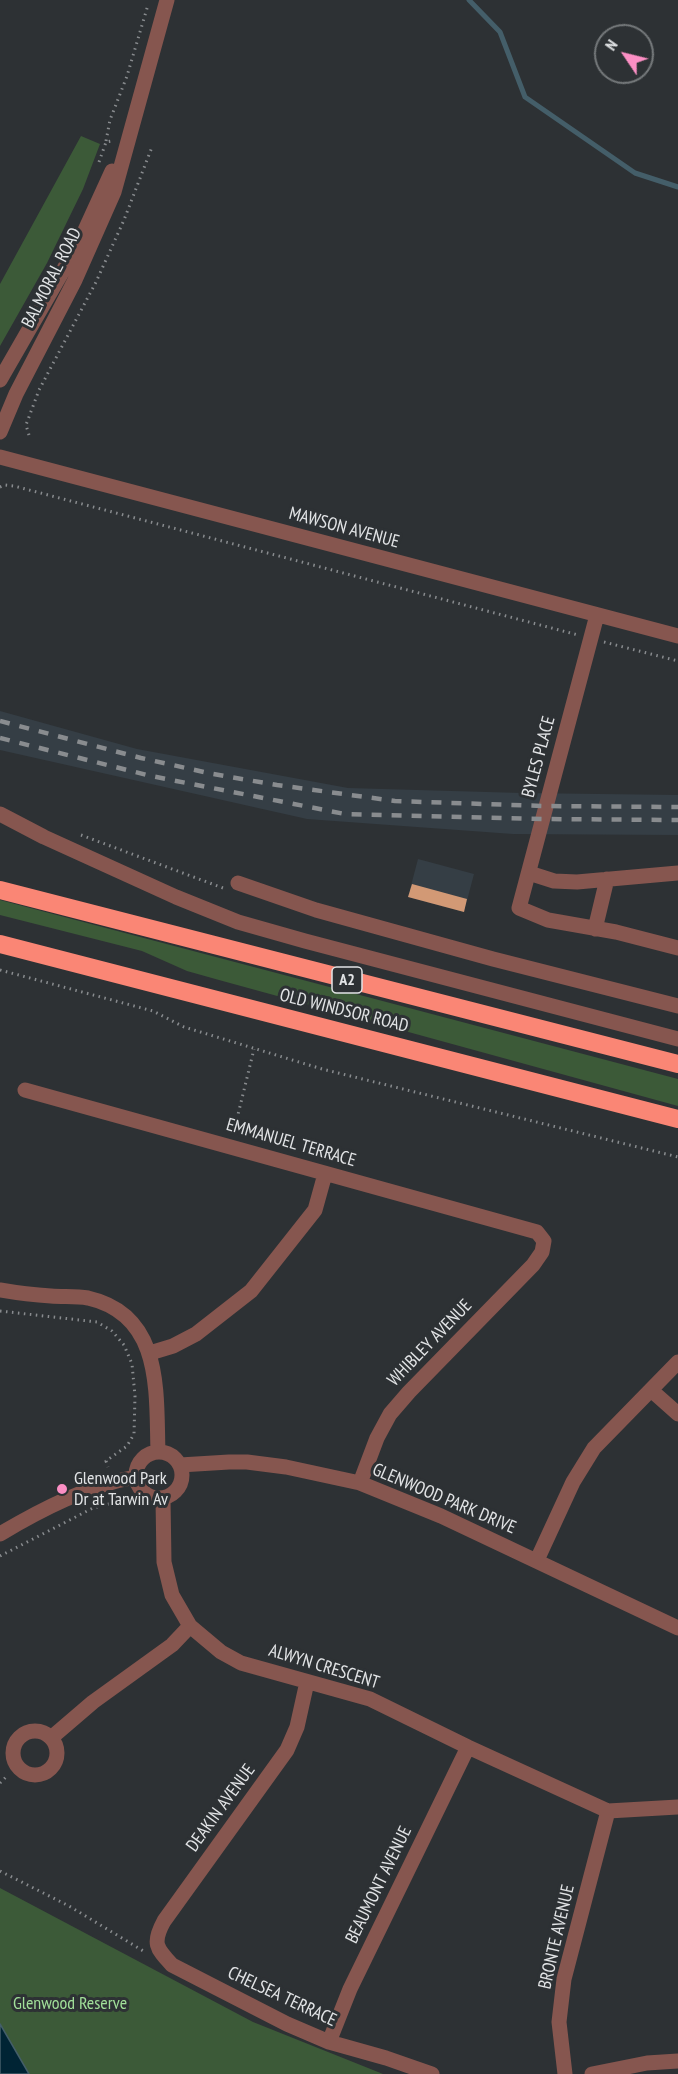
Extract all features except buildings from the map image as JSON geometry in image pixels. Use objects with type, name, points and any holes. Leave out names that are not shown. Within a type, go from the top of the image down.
[{"type":"highway","name":"OLD WINDSOR ROAD","points":[[0,890],[678,1064]]},
{"type":"highway","name":"OLD WINDSOR ROAD","points":[[0,944],[678,1119]]},
{"type":"street","name":"BALMORAL ROAD","points":[[0,432],[16,394],[75,280],[114,192],[167,0]]},
{"type":"street","name":"BALMORAL ROAD","points":[[0,380],[80,241],[128,139]]},
{"type":"street","name":"MAWSON AVENUE","points":[[0,457],[678,636]]},
{"type":"street","name":"BYLES PLACE","points":[[595,929],[548,920],[519,908],[597,615]]},
{"type":"street","points":[[0,814],[44,837],[176,897],[238,922],[678,1039]]},
{"type":"street","points":[[0,822],[44,837]]},
{"type":"street","points":[[529,873],[554,881],[678,873]]},
{"type":"street","points":[[607,879],[595,929],[678,948]]},
{"type":"street","points":[[238,883],[316,910],[493,960],[678,1006]]},
{"type":"street","name":"EMMANUEL TERRACE","points":[[25,1090],[526,1228],[537,1232],[544,1241]]},
{"type":"street","points":[[150,1353],[173,1346],[196,1334],[251,1291],[315,1210],[325,1174]]},
{"type":"street","name":"WHIBLEY AVENUE","points":[[360,1483],[377,1438],[390,1414],[533,1265],[542,1252],[544,1241]]},
{"type":"street","points":[[0,1290],[26,1295],[86,1298],[117,1311],[128,1320],[144,1340],[150,1353],[155,1380],[158,1452]]},
{"type":"street","points":[[537,1560],[573,1482],[594,1448],[678,1362]]},
{"type":"street","points":[[651,1390],[678,1414]]},
{"type":"street","points":[[158,1452],[171,1455],[180,1466],[182,1479],[176,1492],[163,1499],[148,1496],[141,1491],[135,1477],[136,1469],[144,1457],[158,1452]]},
{"type":"street","name":"GLENWOOD PARK DRIVE","points":[[180,1466],[229,1461],[247,1462],[286,1467],[360,1483],[441,1516],[678,1628]]},
{"type":"street","points":[[0,1534],[71,1498],[113,1481],[135,1477]]},
{"type":"street","name":"ALWYN CRESCENT","points":[[163,1499],[162,1533],[166,1575],[176,1603],[190,1626],[206,1642],[230,1658],[370,1699],[608,1811],[678,1807]]},
{"type":"street","points":[[51,1738],[93,1702],[172,1645],[190,1626]]},
{"type":"street","name":"DEAKIN AVENUE","points":[[158,1951],[157,1935],[164,1920],[287,1750],[297,1727],[307,1682]]},
{"type":"street","name":"BEAUMONT AVENUE","points":[[329,2042],[350,1989],[468,1747]]},
{"type":"street","name":"BRONTE AVENUE","points":[[565,2074],[559,2022],[564,1979],[608,1811]]},
{"type":"street","name":"CHELSEA TERRACE","points":[[158,1951],[172,1965],[287,2024],[329,2042],[432,2074]]},
{"type":"street","points":[[592,2074],[646,2063],[678,2061]]},
{"type":"path","points":[[106,142],[110,120],[127,76],[149,0]]},
{"type":"path","points":[[29,435],[26,425],[39,390],[96,282],[128,210],[152,147]]},
{"type":"path","points":[[0,488],[5,485],[14,486],[678,661]]},
{"type":"path","points":[[0,970],[153,1011],[184,1027],[322,1069],[678,1157]]},
{"type":"path","points":[[236,1148],[241,1133],[233,1131],[254,1049]]},
{"type":"path","points":[[0,1311],[97,1322],[112,1331],[124,1345],[132,1364],[135,1396],[134,1434],[127,1446],[106,1461]]},
{"type":"path","points":[[0,1556],[93,1508],[117,1502]]},
{"type":"path","points":[[0,1783],[7,1776]]},
{"type":"path","points":[[0,1871],[69,1906],[142,1951],[158,1951]]},
{"type":"shaded area","points":[[0,711],[137,749],[348,788],[678,795],[678,835],[513,834],[307,819],[0,750]]},
{"type":"shaded area","points":[[418,859],[474,874],[464,912],[408,897]]},
{"type":"green space","points":[[81,136],[100,144],[83,189],[47,263],[0,346],[0,284]]},
{"type":"green space","points":[[0,900],[678,1079],[678,1106],[187,971],[142,951],[0,915]]},
{"type":"green space","name":"Glenwood Reserve","points":[[0,1888],[253,2022],[383,2074],[0,2074]]},
{"type":"water","points":[[0,2024],[29,2074],[0,2074]]},
{"type":"waterway","points":[[469,0],[500,32],[525,97],[635,173],[678,187]]},
{"type":"railway","points":[[0,721],[141,758],[213,774],[395,801],[544,806],[678,807]]},
{"type":"railway","points":[[0,738],[151,776],[345,814],[678,820]]},
{"type":"place","name":"Glenwood Park Dr at Tarwin Av","points":[[62,1489]]}]
